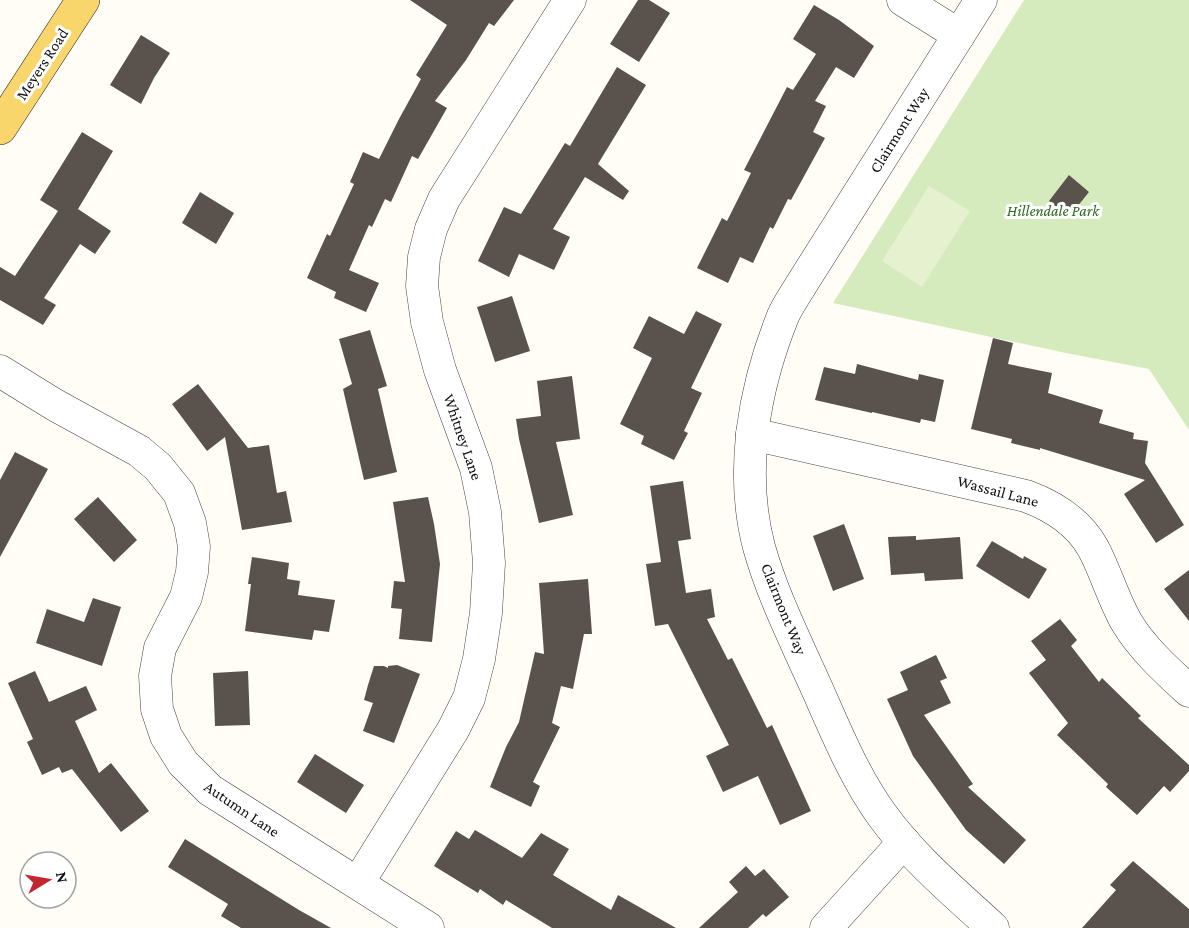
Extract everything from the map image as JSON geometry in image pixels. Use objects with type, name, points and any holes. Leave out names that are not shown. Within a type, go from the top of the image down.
[{"type":"main road","name":"Meyers Road","points":[[0,129],[83,0]]},
{"type":"street","name":"Whitney Lane","points":[[358,884],[453,730],[469,698],[479,659],[486,613],[489,563],[485,512],[476,468],[440,370],[427,322],[422,286],[424,257],[431,229],[444,200],[570,0]]},
{"type":"street","points":[[903,0],[959,35]]},
{"type":"street","name":"Clairmont Way","points":[[981,0],[784,314],[762,381],[752,434],[750,470],[752,510],[759,546],[774,592],[854,768],[882,814],[904,842],[933,873],[993,928]]},
{"type":"street","name":"Autumn Lane","points":[[0,371],[55,405],[139,451],[158,467],[179,493],[190,523],[194,547],[192,572],[186,597],[160,648],[155,676],[157,708],[166,736],[183,763],[210,790],[428,928]]},
{"type":"street","name":"Wassail Lane","points":[[752,434],[1026,496],[1053,508],[1079,529],[1092,546],[1119,608],[1129,625],[1160,664],[1189,690]]},
{"type":"street","points":[[826,928],[904,842]]},
{"type":"green space","name":"Hillendale Park","points":[[1024,0],[1189,0],[1189,430],[1149,369],[833,303]]},
{"type":"green space","points":[[929,186],[970,211],[922,287],[882,261]]},
{"type":"building","points":[[410,0],[514,0],[494,26],[489,23],[466,60],[435,101],[447,108],[418,159],[412,156],[391,202],[385,199],[372,227],[369,225],[349,270],[379,283],[366,312],[334,298],[336,292],[307,278],[354,184],[350,182],[363,152],[379,159],[421,79],[416,75],[447,25]]},
{"type":"building","points":[[638,0],[649,0],[670,13],[639,62],[610,44]]},
{"type":"building","points":[[814,5],[874,46],[854,78],[836,67],[815,101],[826,106],[813,132],[825,138],[791,200],[788,199],[773,229],[770,227],[753,263],[740,257],[728,283],[697,268],[722,218],[727,221],[751,173],[744,170],[787,87],[793,90],[816,54],[793,39]]},
{"type":"building","points":[[141,35],[170,53],[141,104],[110,85]]},
{"type":"building","points":[[617,67],[646,85],[598,164],[629,191],[623,200],[585,177],[553,229],[570,237],[554,270],[519,254],[509,277],[478,261],[504,207],[521,214],[565,143],[570,146]]},
{"type":"building","points":[[82,132],[113,151],[78,209],[111,231],[95,254],[80,244],[44,298],[56,305],[43,325],[0,300],[0,267],[15,276],[58,211],[40,200]]},
{"type":"building","points":[[1069,175],[1089,192],[1069,217],[1049,201]]},
{"type":"building","points":[[200,192],[234,213],[216,244],[182,223]]},
{"type":"building","points":[[512,296],[530,351],[495,362],[477,307]]},
{"type":"building","points":[[696,311],[722,324],[691,388],[702,393],[684,431],[688,433],[674,460],[641,444],[644,436],[620,424],[652,358],[633,348],[649,316],[684,334]]},
{"type":"building","points":[[370,330],[387,386],[378,389],[397,472],[364,480],[343,389],[352,384],[339,339]]},
{"type":"building","points":[[993,338],[1013,343],[1008,364],[1052,373],[1048,393],[1103,410],[1099,423],[1134,433],[1133,439],[1148,441],[1145,463],[1184,525],[1156,543],[1124,494],[1145,480],[1040,448],[1040,450],[1011,443],[1012,439],[971,429]]},
{"type":"building","points":[[857,364],[918,380],[919,374],[944,380],[935,422],[921,419],[920,423],[815,400],[824,367],[855,374]]},
{"type":"building","points":[[572,376],[580,439],[556,442],[573,515],[539,523],[516,419],[541,416],[537,381]]},
{"type":"building","points":[[198,384],[248,448],[269,445],[277,493],[286,491],[292,522],[242,530],[225,437],[207,451],[172,404]]},
{"type":"building","points":[[15,452],[48,469],[0,557],[0,480]]},
{"type":"building","points":[[683,481],[691,539],[678,541],[686,593],[711,589],[715,617],[707,619],[728,660],[732,658],[767,728],[772,725],[811,811],[780,825],[758,776],[723,792],[706,756],[729,745],[668,624],[655,626],[646,564],[661,562],[650,486]]},
{"type":"building","points":[[98,497],[137,540],[114,562],[74,519]]},
{"type":"building","points":[[428,497],[440,564],[432,642],[399,639],[402,609],[391,608],[394,581],[405,582],[393,502]]},
{"type":"building","points":[[844,524],[864,579],[833,591],[813,536]]},
{"type":"building","points":[[916,536],[916,540],[960,537],[963,579],[925,581],[924,573],[891,575],[888,537]]},
{"type":"building","points":[[992,541],[1023,559],[1024,556],[1047,569],[1029,599],[976,566]]},
{"type":"building","points":[[252,557],[289,563],[287,579],[300,581],[298,595],[335,600],[329,632],[314,630],[312,640],[245,631]]},
{"type":"building","points":[[1189,570],[1189,621],[1164,589]]},
{"type":"building","points":[[588,579],[592,634],[584,634],[573,689],[561,686],[552,723],[560,727],[533,782],[540,786],[531,807],[490,787],[519,722],[535,652],[544,654],[539,583]]},
{"type":"building","points":[[93,598],[121,607],[102,666],[36,643],[47,609],[84,622]]},
{"type":"building","points":[[1060,619],[1077,640],[1071,646],[1099,682],[1102,678],[1141,716],[1138,718],[1189,765],[1189,771],[1170,792],[1164,786],[1137,815],[1106,787],[1108,784],[1057,735],[1068,723],[1029,673],[1046,660],[1031,641]]},
{"type":"building","points":[[936,655],[947,678],[940,681],[951,703],[924,715],[973,784],[968,787],[1026,840],[1004,864],[966,830],[913,756],[887,699],[908,690],[900,672]]},
{"type":"building","points":[[397,665],[420,674],[394,743],[363,731],[373,703],[364,700],[374,666],[388,668],[388,666]]},
{"type":"building","points":[[35,671],[49,702],[86,686],[97,710],[75,721],[99,773],[111,763],[149,811],[121,832],[72,769],[62,773],[59,767],[42,775],[27,742],[33,739],[8,683]]},
{"type":"building","points":[[248,671],[250,725],[215,726],[213,673]]},
{"type":"building","points":[[315,754],[364,785],[346,813],[297,782]]},
{"type":"building","points":[[475,830],[522,858],[541,833],[569,849],[553,875],[611,910],[618,895],[676,928],[552,928],[506,900],[503,905],[480,889],[478,893],[434,866],[456,831],[469,839]]},
{"type":"building","points":[[185,839],[331,928],[241,928],[221,916],[228,904],[168,867]]},
{"type":"building","points":[[1133,861],[1189,909],[1189,928],[1082,928],[1116,890],[1110,885]]},
{"type":"building","points":[[746,866],[755,876],[764,869],[789,897],[766,917],[763,914],[748,928],[699,928],[738,892],[729,882]]}]
